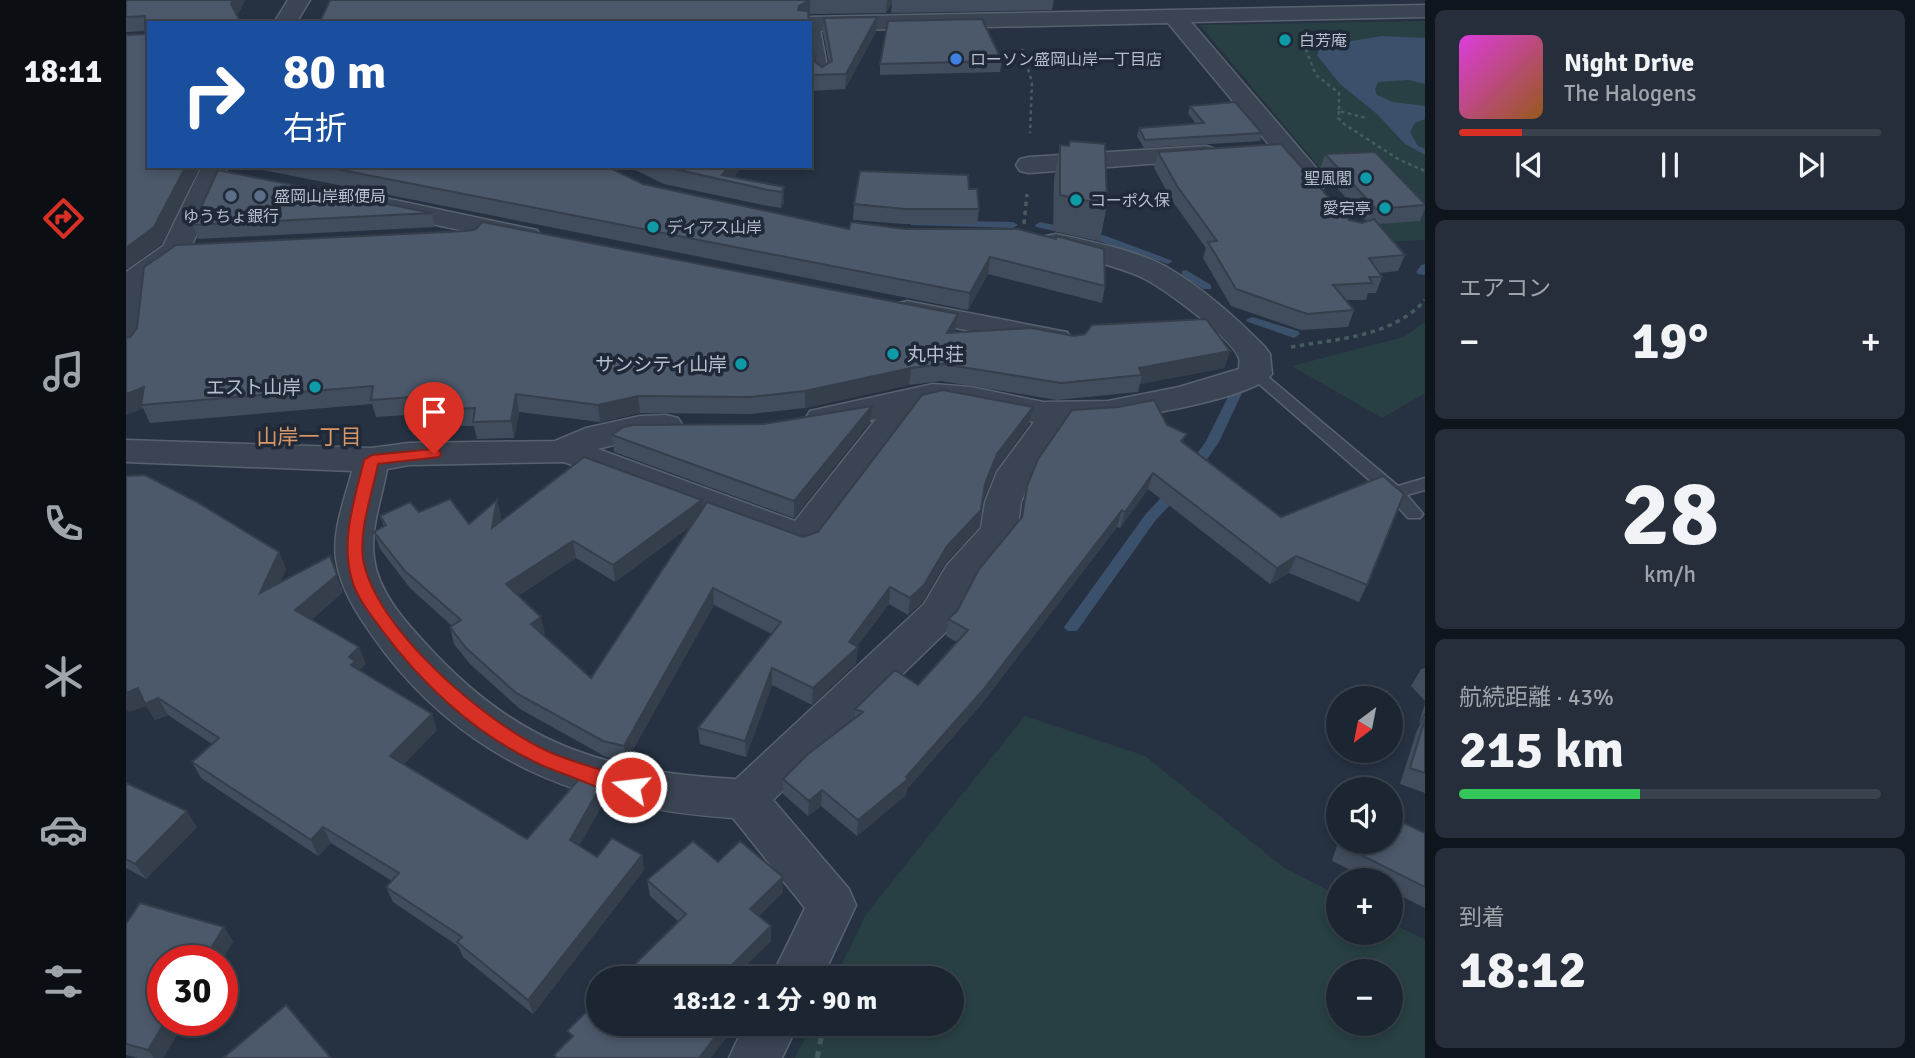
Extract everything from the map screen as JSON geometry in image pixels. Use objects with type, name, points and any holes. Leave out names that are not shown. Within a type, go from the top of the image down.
[{"type":"street","points":[[286,21],[299,0]]},
{"type":"street","points":[[812,24],[1425,12]]},
{"type":"street","points":[[1175,17],[1284,149],[1329,198]]},
{"type":"street","points":[[1257,150],[1284,149]]},
{"type":"street","points":[[1029,165],[1230,152]]},
{"type":"street","points":[[126,345],[131,281],[189,250],[222,171]]},
{"type":"street","points":[[362,201],[559,242]]},
{"type":"street","points":[[409,240],[519,234]]},
{"type":"street","points":[[791,424],[869,410],[910,398],[941,394],[1007,408],[1057,414],[1113,410],[1183,398],[1255,364],[1218,317],[1152,271],[1088,249],[1023,235]]},
{"type":"street","points":[[881,305],[1070,342]]},
{"type":"street","points":[[566,450],[802,538],[910,398]]},
{"type":"street","points":[[745,799],[938,615],[960,575],[999,532],[1003,502],[1015,472],[1057,414]]},
{"type":"street","points":[[126,451],[372,460],[409,454],[559,452],[598,436],[640,427],[697,426]]},
{"type":"street","points":[[372,460],[356,530],[355,556],[360,582],[411,657],[446,691],[508,738],[539,756],[596,778],[676,794],[745,799],[832,905],[802,966]]},
{"type":"street","points":[[755,1058],[766,1036]]},
{"type":"lane","points":[[812,24],[823,77]]},
{"type":"lane","points":[[1255,364],[1395,493],[1414,514]]},
{"type":"lane","points":[[1395,493],[1425,484]]},
{"type":"path","points":[[1012,20],[1032,82],[1023,235]]},
{"type":"path","points":[[1315,40],[1307,52],[1316,75],[1341,95],[1338,118],[1341,122],[1396,159],[1425,171]]},
{"type":"path","points":[[1339,111],[1366,118]]},
{"type":"path","points":[[1255,364],[1391,325],[1413,312],[1425,300]]},
{"type":"path","points":[[817,1058],[822,1036]]},
{"type":"green space","points":[[1425,21],[1425,240],[1382,242],[1200,25]]},
{"type":"green space","points":[[1425,322],[1425,393],[1382,418],[1292,366],[1404,337]]},
{"type":"green space","points":[[1025,716],[1145,756],[1283,867],[1326,889],[1326,945],[1403,945],[1403,929],[1425,940],[1425,1058],[795,1058],[806,1036],[964,1036],[964,966],[841,966],[867,913]]},
{"type":"water","points":[[1382,36],[1425,38],[1425,84],[1409,80],[1378,82],[1375,89],[1377,95],[1393,102],[1425,106],[1425,119],[1415,123],[1410,132],[1418,146],[1425,149],[1425,155],[1405,144],[1377,114],[1340,84],[1317,55],[1321,46]]},
{"type":"building","points":[[126,0],[233,0],[231,4],[240,21],[147,21],[147,168],[185,168],[154,227],[126,248],[126,35],[145,34],[145,16],[126,17]]},
{"type":"building","points":[[330,0],[810,0],[799,6],[798,10],[808,11],[809,21],[320,21]]},
{"type":"building","points":[[877,17],[846,74],[812,75],[812,43],[815,62],[822,67],[832,61],[824,18]]},
{"type":"building","points":[[982,19],[1002,61],[880,64],[888,21]]},
{"type":"building","points":[[1235,102],[1262,133],[1145,140],[1139,128],[1204,123],[1190,106]]},
{"type":"building","points":[[1070,141],[1105,144],[1107,205],[1060,195],[1060,145],[1069,146]]},
{"type":"building","points":[[1281,144],[1349,220],[1362,223],[1374,219],[1405,255],[1369,258],[1382,277],[1369,277],[1372,283],[1333,285],[1354,310],[1307,314],[1236,289],[1208,242],[1217,241],[1177,186],[1158,152]]},
{"type":"building","points":[[1375,152],[1425,205],[1376,209],[1325,154]]},
{"type":"building","points":[[331,168],[610,168],[643,184],[849,229],[851,222],[905,229],[1018,229],[1104,249],[1105,286],[990,257],[970,293]]},
{"type":"building","points":[[670,168],[727,168],[722,175],[784,187],[782,192]]},
{"type":"building","points":[[218,170],[432,213],[193,225]]},
{"type":"building","points":[[860,171],[968,175],[969,189],[977,189],[979,209],[905,209],[854,204]]},
{"type":"building","points":[[482,222],[958,314],[947,333],[1032,328],[1074,336],[1085,334],[1092,325],[1206,319],[1230,351],[1139,368],[1142,375],[1061,383],[943,364],[911,368],[805,391],[750,397],[638,396],[598,405],[516,394],[511,421],[473,422],[475,408],[450,409],[453,394],[371,400],[373,386],[141,405],[144,387],[126,394],[126,338],[137,328],[144,267],[176,245],[466,231],[476,229]]},
{"type":"building","points":[[943,390],[1033,407],[997,454],[985,484],[981,510],[947,546],[924,585],[910,598],[890,587],[849,642],[858,647],[813,688],[772,668],[745,741],[698,728],[781,622],[713,588],[624,746],[603,741],[516,693],[466,648],[450,627],[461,620],[405,571],[374,532],[386,525],[380,516],[410,502],[419,512],[450,499],[469,524],[497,500],[492,528],[584,457],[702,500],[613,565],[573,541],[506,584],[541,617],[531,624],[591,678],[707,502],[803,537],[818,532],[922,395]]},
{"type":"building","points":[[1154,400],[1167,425],[1187,434],[1181,441],[1281,517],[1383,476],[1404,494],[1367,585],[1296,556],[1277,568],[1153,473],[983,690],[906,777],[908,779],[858,820],[822,790],[809,801],[783,779],[808,754],[863,712],[855,709],[895,670],[918,685],[968,630],[948,619],[957,611],[979,569],[1022,517],[1027,486],[1038,459],[1072,410],[1118,407]]},
{"type":"building","points":[[872,406],[794,501],[612,435],[623,427],[633,425],[764,424]]},
{"type":"building","points":[[145,475],[197,502],[279,552],[260,593],[330,556],[337,575],[295,610],[359,647],[349,657],[355,661],[351,665],[432,714],[390,756],[527,839],[580,778],[602,784],[570,840],[597,857],[612,838],[642,855],[528,1000],[457,942],[462,937],[386,887],[399,873],[323,827],[311,840],[192,762],[219,738],[158,698],[145,704],[138,688],[126,693],[126,476]]},
{"type":"building","points":[[1425,719],[1425,773],[1410,768]]},
{"type":"building","points":[[126,783],[187,811],[135,864],[126,859]]},
{"type":"building","points":[[1403,823],[1425,833],[1425,887],[1403,876],[1403,868],[1387,868],[1359,854],[1403,854]]},
{"type":"building","points":[[693,841],[718,862],[740,841],[783,877],[750,909],[771,926],[731,966],[633,966],[686,914],[647,880]]},
{"type":"building","points":[[140,903],[224,927],[213,945],[147,945],[147,1036],[156,1036],[148,1050],[126,1044],[126,924]]},
{"type":"building","points":[[286,1005],[331,1058],[223,1058]]},
{"type":"building","points":[[586,1012],[586,1036],[716,1036],[699,1058],[557,1058],[554,1055],[573,1036],[567,1031]]},
{"type":"waterway","points":[[915,223],[1013,225]]},
{"type":"waterway","points":[[1040,225],[1102,238],[1168,261]]},
{"type":"waterway","points":[[1422,272],[1425,267]]},
{"type":"waterway","points":[[1186,273],[1207,287]]},
{"type":"waterway","points":[[1252,320],[1294,334]]},
{"type":"waterway","points":[[1192,471],[1212,442],[1236,393]]},
{"type":"waterway","points":[[1072,627],[1150,518],[1177,489]]},
{"type":"place","name":"白芳庵","points":[[1285,40]]},
{"type":"place","name":"ローソン盛岡山岸一丁目店","points":[[956,59]]},
{"type":"place","name":"聖風閣","points":[[1366,178]]},
{"type":"place","name":"ゆうちょ銀行","points":[[231,196]]},
{"type":"place","name":"盛岡山岸郵便局","points":[[260,196]]},
{"type":"place","name":"コーポ久保","points":[[1076,200]]},
{"type":"place","name":"愛宕亭","points":[[1385,208]]},
{"type":"place","name":"ディアス山岸","points":[[653,227]]},
{"type":"place","name":"丸中荘","points":[[893,354]]},
{"type":"place","name":"サンシティ山岸","points":[[741,364]]},
{"type":"place","name":"エスト山岸","points":[[315,387]]},
{"type":"district","name":"山岸一丁目","points":[[309,437]]},
{"type":"route","points":[[434,454],[409,454],[372,460],[356,530],[355,556],[360,582],[375,608],[411,657],[480,719],[539,756],[596,778],[631,787]]}]
